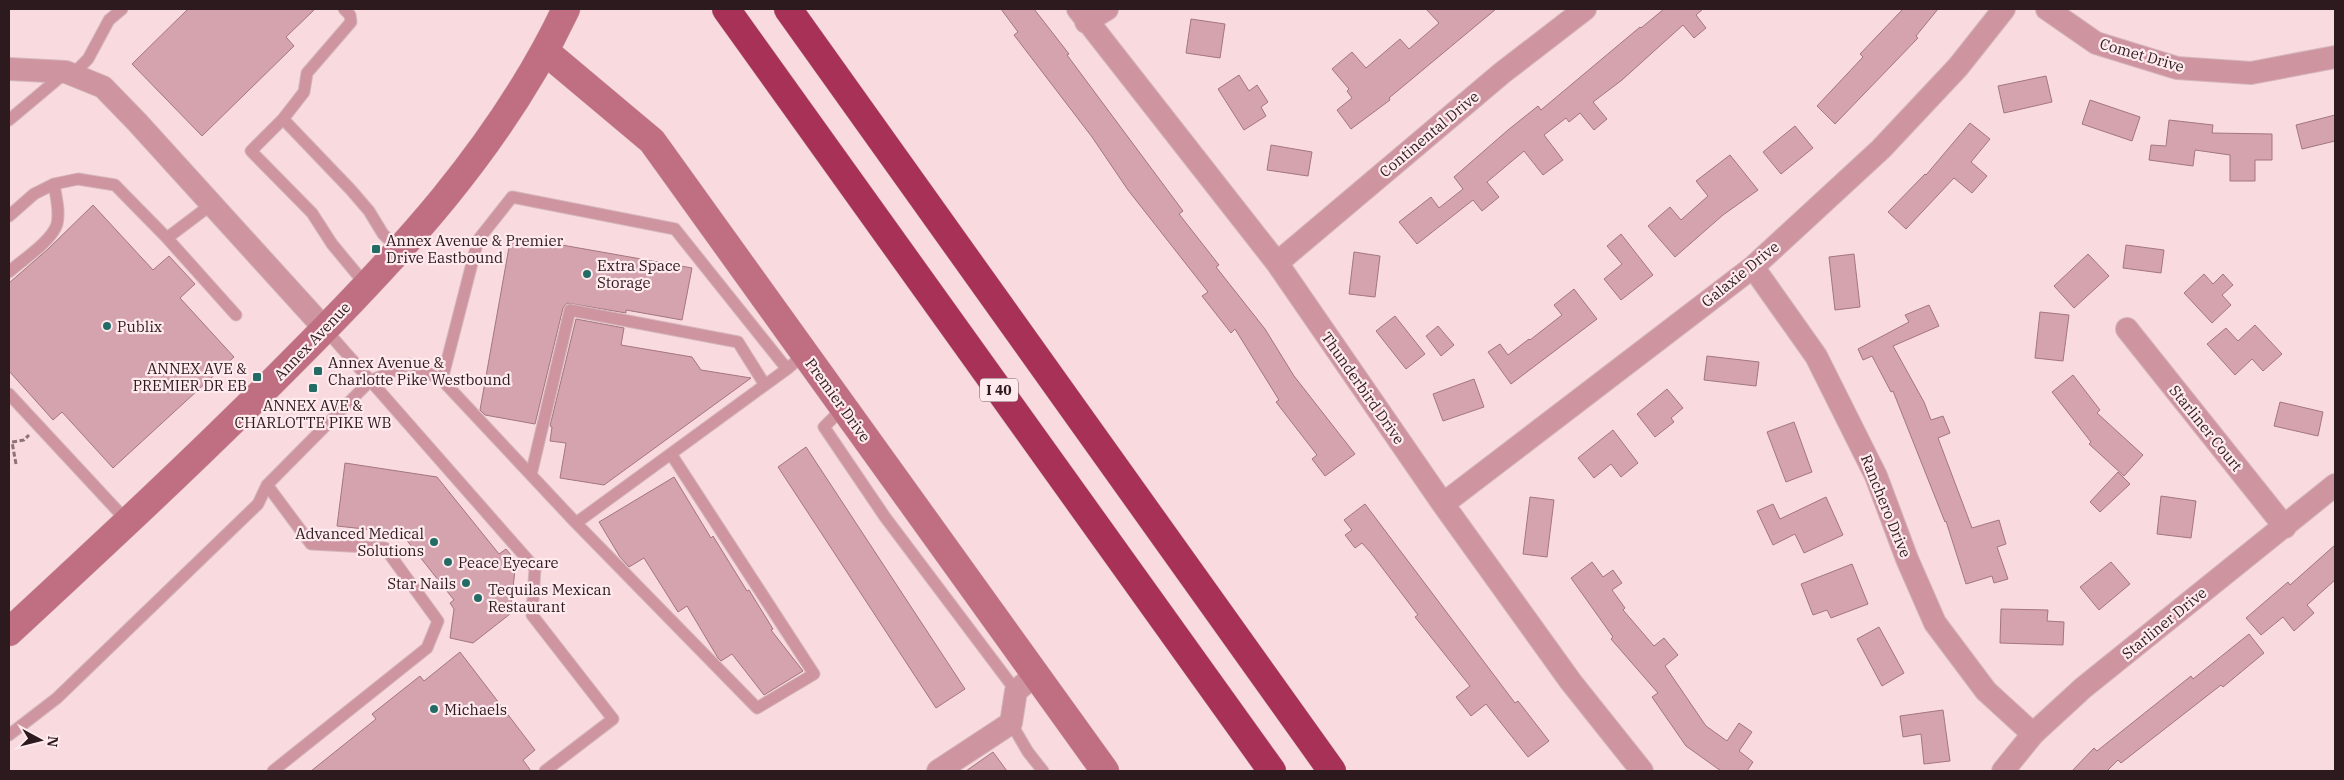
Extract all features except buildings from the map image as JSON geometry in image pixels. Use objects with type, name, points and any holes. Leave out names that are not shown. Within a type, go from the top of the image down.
[{"type":"highway","name":"I 40","points":[[726,9],[1272,771]]},
{"type":"highway","points":[[788,9],[1332,771]]},
{"type":"street","name":"Annex Avenue","points":[[9,632],[189,465],[325,329],[422,226],[482,151],[546,52],[566,9]]},
{"type":"street","points":[[1082,15],[1107,9]]},
{"type":"street","name":"Continental Drive","points":[[1277,262],[1502,73],[1585,9]]},
{"type":"street","name":"Galaxie Drive","points":[[1443,504],[1753,267],[1881,149],[1958,67],[2004,9]]},
{"type":"street","name":"Comet Drive","points":[[2047,9],[2096,44],[2177,68],[2251,73],[2335,56]]},
{"type":"street","name":"Thunderbird Drive","points":[[1082,15],[1277,262],[1443,504],[1571,682],[1642,771]]},
{"type":"street","name":"Premier Drive","points":[[546,52],[652,141],[796,362],[843,408],[1026,683],[1105,771]]},
{"type":"street","points":[[9,69],[70,73],[103,87],[325,329]]},
{"type":"street","name":"Ranchero Drive","points":[[1753,267],[1816,356],[1876,476],[1907,559],[1935,623],[1986,692],[2033,734]]},
{"type":"street","name":"Starliner Court","points":[[2126,329],[2284,527]]},
{"type":"street","name":"Starliner Drive","points":[[2003,771],[2033,734],[2083,688],[2335,485]]},
{"type":"street","points":[[938,771],[1012,723],[1026,683]]},
{"type":"lane","points":[[9,120],[88,59],[109,20],[122,9]]},
{"type":"lane","points":[[344,9],[350,15],[351,22],[307,74],[304,92],[284,119],[251,150],[312,212],[332,244],[366,285]]},
{"type":"lane","points":[[284,119],[351,190],[369,211],[383,234],[400,250]]},
{"type":"lane","points":[[9,216],[34,194],[54,184],[78,178],[115,184],[167,238],[236,315]]},
{"type":"lane","points":[[9,272],[50,236],[56,224],[58,211],[54,184]]},
{"type":"lane","points":[[442,380],[478,240],[512,197],[675,229],[796,362],[576,523]]},
{"type":"lane","points":[[167,238],[212,204]]},
{"type":"lane","points":[[531,475],[570,310],[738,342],[765,385]]},
{"type":"lane","points":[[325,329],[535,568],[532,616],[613,719],[545,771]]},
{"type":"lane","points":[[9,735],[57,698],[258,504],[268,485],[370,380],[409,364],[442,380],[576,523],[757,708],[814,674],[671,454]]},
{"type":"lane","points":[[9,394],[128,522]]},
{"type":"lane","points":[[268,485],[311,544],[385,548],[438,621],[427,648],[273,771]]},
{"type":"lane","points":[[1012,723],[1028,752],[1043,771]]},
{"type":"path","points":[[16,464],[12,442],[24,440],[39,426]]},
{"type":"place","name":"Annex Avenue & Premier Drive Eastbound","points":[[376,249]]},
{"type":"place","name":"Extra Space Storage","points":[[587,274]]},
{"type":"place","name":"Publix","points":[[107,326]]},
{"type":"place","name":"Annex Avenue & Charlotte Pike Westbound","points":[[318,371]]},
{"type":"place","name":"ANNEX AVE & PREMIER DR EB","points":[[257,377]]},
{"type":"place","name":"ANNEX AVE & CHARLOTTE PIKE WB","points":[[313,388]]},
{"type":"place","name":"Advanced Medical Solutions","points":[[434,542]]},
{"type":"place","name":"Peace Eyecare","points":[[448,562]]},
{"type":"place","name":"Star Nails","points":[[466,583]]},
{"type":"place","name":"Tequilas Mexican Restaurant","points":[[478,598]]},
{"type":"place","name":"Michaels","points":[[434,709]]}]
